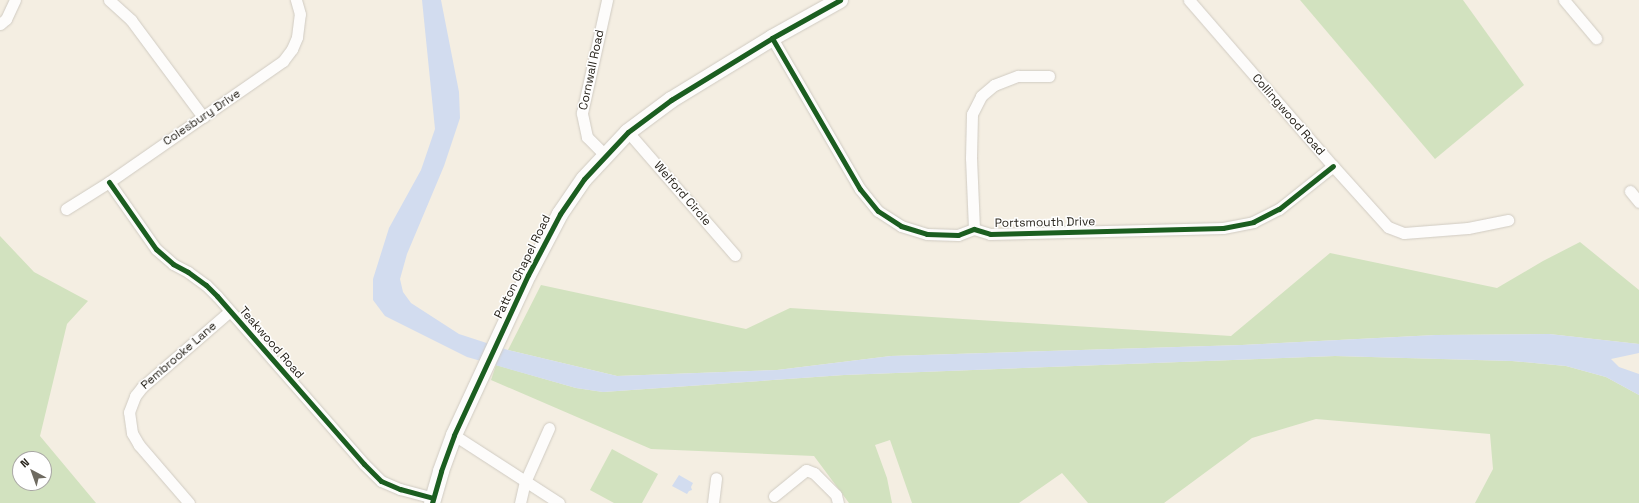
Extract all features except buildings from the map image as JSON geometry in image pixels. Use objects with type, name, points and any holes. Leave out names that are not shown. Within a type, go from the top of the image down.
[{"type":"street","points":[[0,24],[6,19],[15,0]]},
{"type":"street","points":[[109,0],[131,20],[203,117]]},
{"type":"street","name":"Colesbury Drive","points":[[66,209],[109,182],[283,61],[292,49],[297,37],[300,14],[296,0]]},
{"type":"street","name":"Cornwall Road","points":[[606,156],[587,137],[582,113],[607,0]]},
{"type":"street","name":"Patton Chapel Road","points":[[432,501],[454,435],[503,329],[560,214],[584,179],[628,132],[670,100],[772,38],[840,0]]},
{"type":"street","name":"Collingwood Road","points":[[1189,0],[1388,227],[1404,233],[1468,228],[1508,220]]},
{"type":"street","points":[[1564,0],[1596,38]]},
{"type":"street","name":"Portsmouth Drive","points":[[772,38],[860,189],[878,211],[901,226],[927,234],[958,235],[974,230],[990,234],[1223,228],[1253,222],[1278,209],[1333,166]]},
{"type":"street","points":[[974,230],[971,158],[972,114],[981,96],[994,85],[1018,76],[1049,76]]},
{"type":"street","name":"Welford Circle","points":[[628,132],[735,255]]},
{"type":"street","name":"Teakwood Road","points":[[109,182],[156,249],[173,264],[188,272],[206,285],[364,464],[381,480],[432,501]]},
{"type":"street","points":[[1630,191],[1639,202]]},
{"type":"street","name":"Pembrooke Lane","points":[[189,503],[139,445],[132,433],[129,412],[135,396],[142,387],[230,311]]},
{"type":"street","points":[[520,503],[525,482],[549,428]]},
{"type":"street","points":[[454,435],[559,503]]},
{"type":"street","points":[[774,496],[806,470],[814,474],[836,495],[838,503]]},
{"type":"street","points":[[714,503],[716,478]]},
{"type":"green space","points":[[1300,0],[1463,0],[1524,85],[1435,159]]},
{"type":"green space","points":[[0,236],[34,272],[88,301],[67,324],[40,436],[96,503],[0,503]]},
{"type":"green space","points":[[1580,242],[1639,290],[1639,344],[1549,334],[1436,335],[1242,345],[891,356],[777,370],[617,376],[508,350],[541,285],[746,329],[790,308],[1231,336],[1330,253],[1497,288],[1543,261]]},
{"type":"green space","points":[[1335,356],[1512,361],[1566,366],[1606,377],[1639,395],[1639,503],[1475,503],[1493,469],[1490,434],[1316,419],[1252,438],[1164,503],[1088,503],[1062,473],[1019,503],[912,503],[890,440],[875,445],[887,478],[892,503],[849,503],[814,456],[651,449],[491,380],[496,365],[576,388],[603,392],[844,375]]},
{"type":"green space","points":[[612,449],[658,474],[642,503],[614,503],[590,490]]},
{"type":"water","points":[[422,0],[441,0],[459,92],[460,118],[444,166],[407,254],[400,279],[403,292],[411,303],[459,334],[508,350],[617,376],[777,370],[891,356],[1242,345],[1436,335],[1549,334],[1639,344],[1639,353],[1611,359],[1619,367],[1639,374],[1639,395],[1606,377],[1566,366],[1512,361],[1335,356],[844,375],[603,392],[576,388],[467,357],[385,316],[373,300],[373,279],[389,228],[421,170],[435,129]]},
{"type":"water","points":[[679,475],[693,483],[691,487],[692,490],[687,494],[672,486]]},
{"type":"cycle path","points":[[432,503],[441,471],[454,435],[528,275],[560,214],[584,179],[628,132],[671,100],[772,38],[840,0]]},
{"type":"cycle path","points":[[772,38],[860,189],[878,211],[901,226],[927,234],[958,235],[974,229],[990,234],[1223,228],[1253,222],[1279,209],[1333,166]]},
{"type":"cycle path","points":[[109,182],[156,249],[173,264],[188,272],[206,285],[217,296],[364,464],[381,481],[400,489],[433,498]]}]
